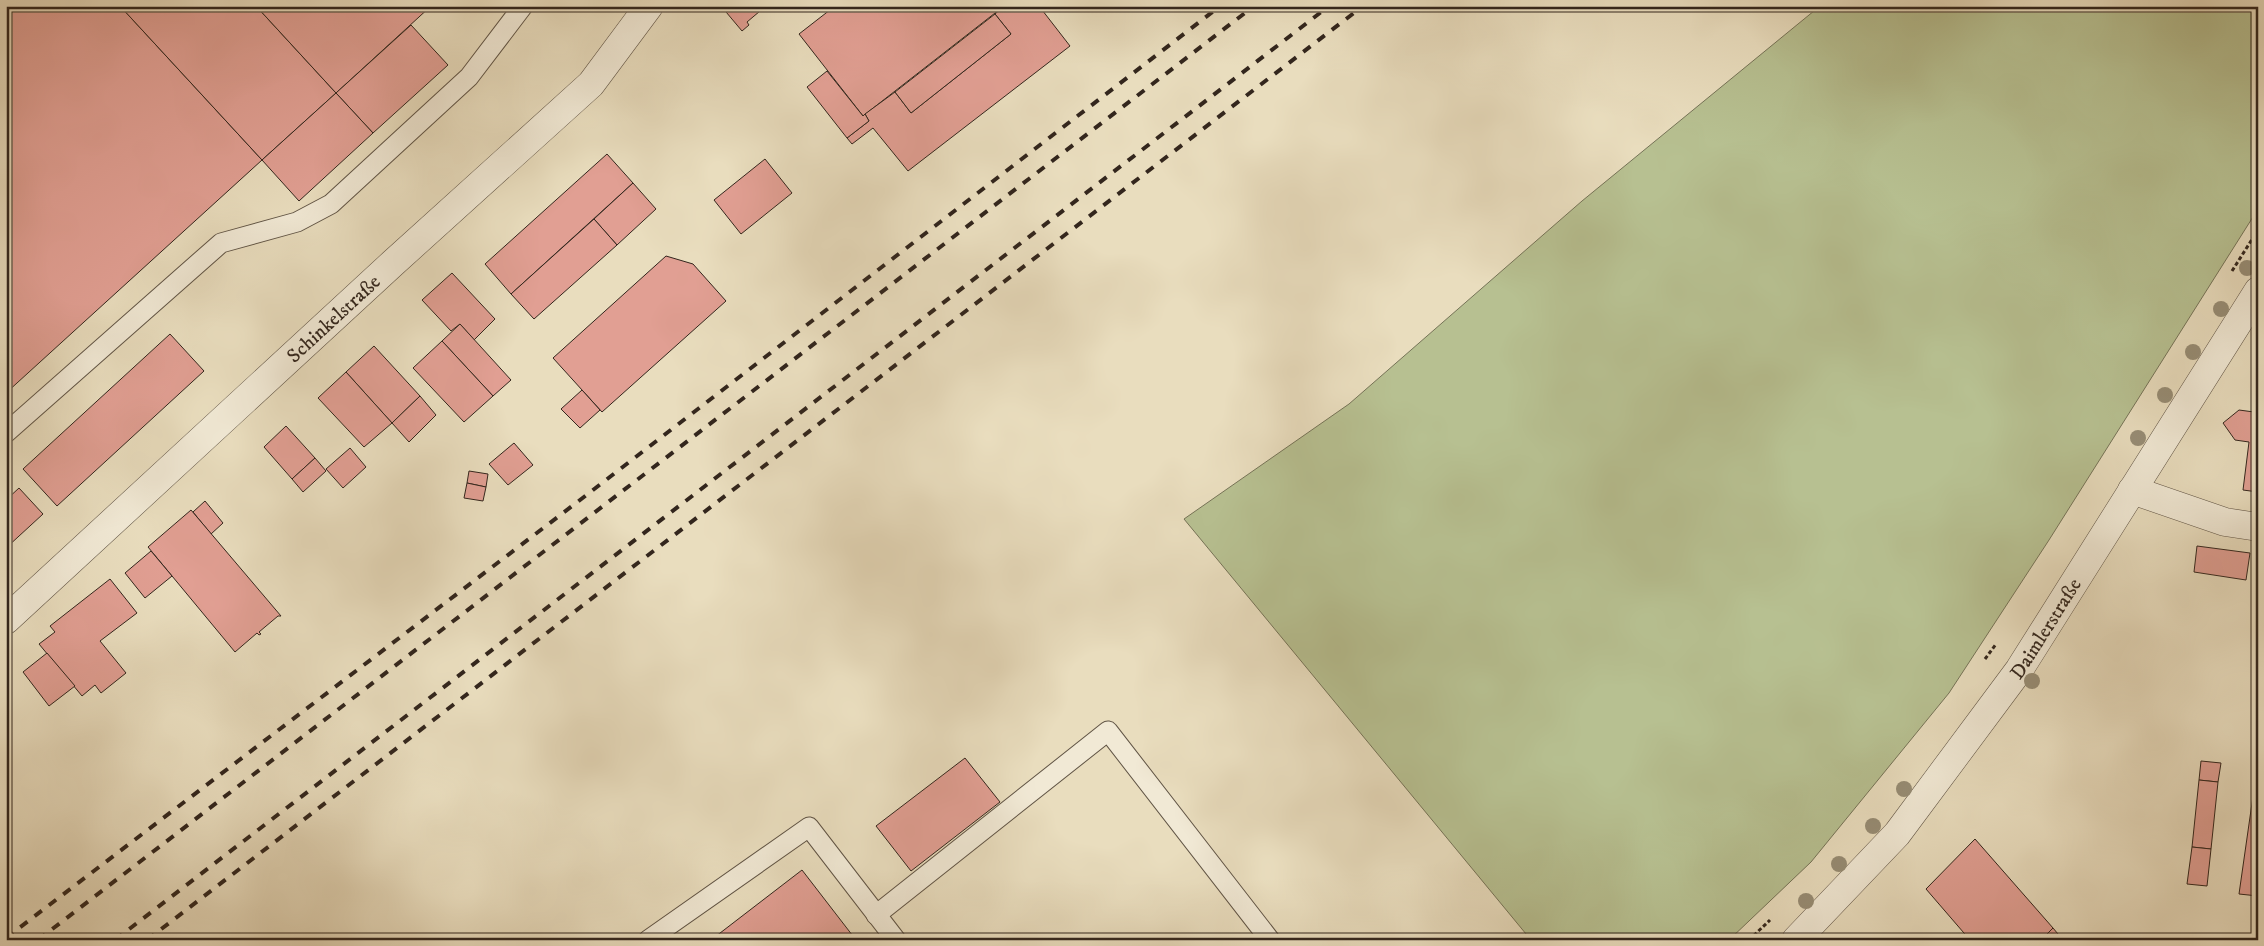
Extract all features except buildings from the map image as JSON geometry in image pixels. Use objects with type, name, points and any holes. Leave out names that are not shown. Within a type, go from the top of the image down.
[{"type":"street","name":"Schinkelstraße","points":[[6,620],[591,84],[649,6]]},
{"type":"street","name":"Daimlerstraße","points":[[1796,940],[1897,834],[2019,670],[2258,291]]},
{"type":"street","points":[[2132,490],[2225,522],[2258,527]]},
{"type":"lane","points":[[6,433],[221,243],[297,222],[331,204],[469,77],[523,6]]},
{"type":"lane","points":[[876,915],[1108,731],[1270,940]]},
{"type":"lane","points":[[648,940],[809,827],[896,940]]},
{"type":"path","points":[[2231,272],[2258,230]]},
{"type":"path","points":[[1984,661],[2000,637]]},
{"type":"path","points":[[1749,940],[1777,914]]},
{"type":"green space","points":[[1820,6],[2258,6],[2258,209],[2049,540],[1949,693],[1811,862],[1729,940],[1531,940],[1184,519],[1349,404],[1582,201]]},
{"type":"railway","points":[[6,938],[580,500],[1220,6]]},
{"type":"railway","points":[[38,940],[1254,6]]},
{"type":"railway","points":[[115,940],[1329,6]]},
{"type":"railway","points":[[147,940],[1363,6]]}]
